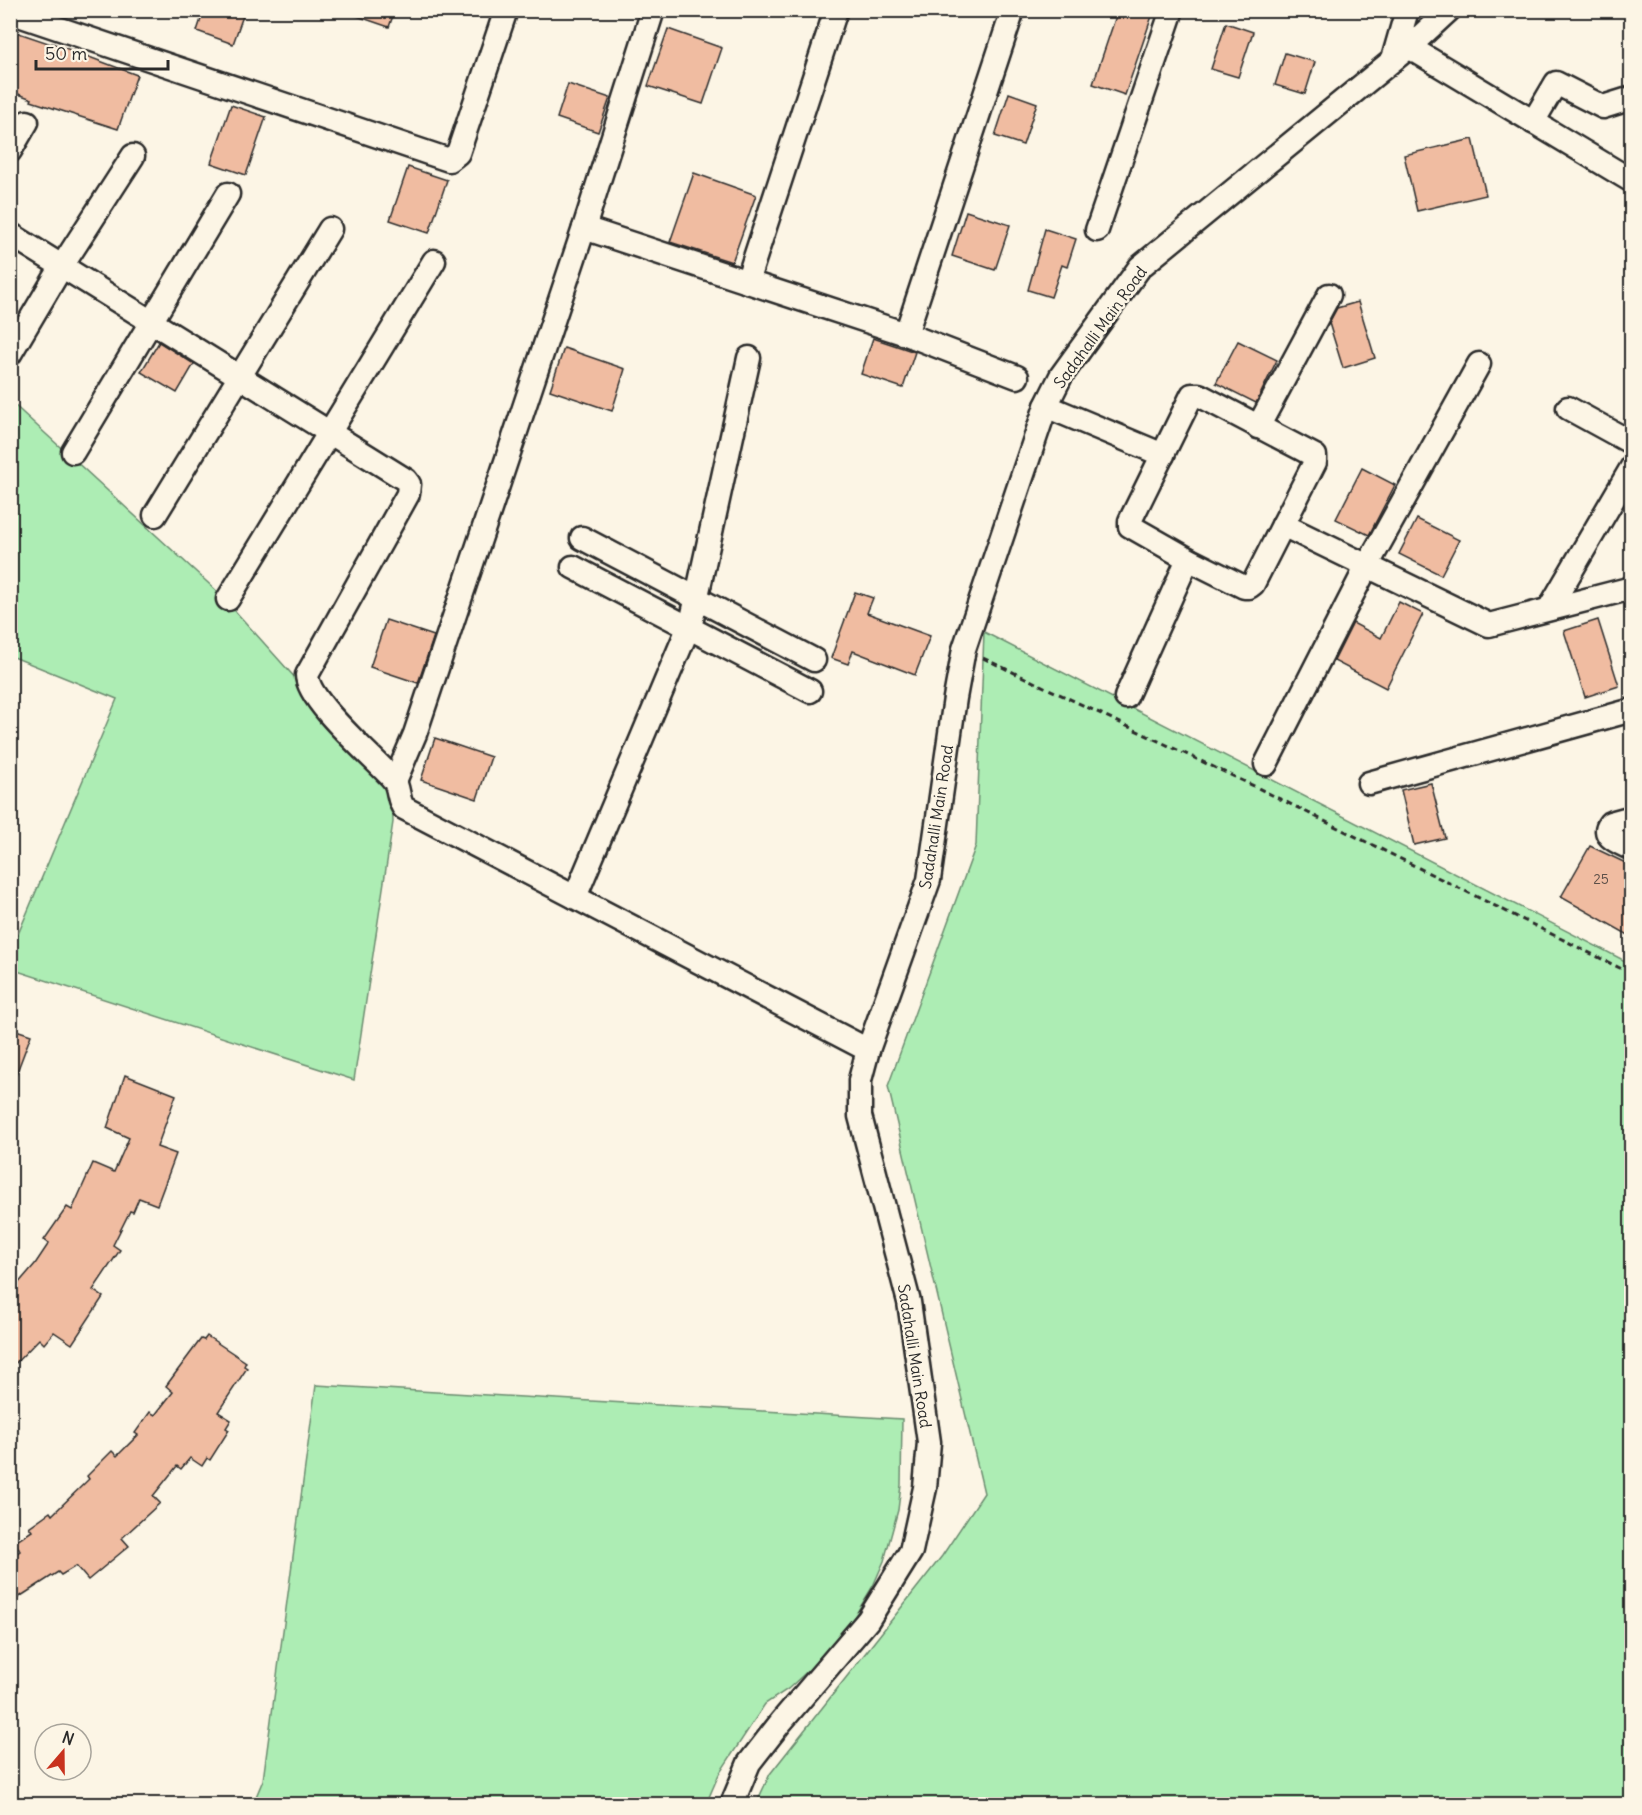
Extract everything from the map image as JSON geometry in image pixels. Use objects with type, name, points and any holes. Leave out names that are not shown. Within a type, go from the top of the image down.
[{"type":"street","points":[[10,12],[449,160],[458,153],[506,10]]},
{"type":"street","points":[[395,781],[415,734],[584,228],[653,10]]},
{"type":"street","points":[[747,282],[836,10]]},
{"type":"street","points":[[906,334],[1013,10]]},
{"type":"street","points":[[1097,230],[1172,10]]},
{"type":"street","points":[[1407,10],[1401,53],[1533,122],[1632,181]]},
{"type":"street","name":"Sadahalli Main Road","points":[[732,1804],[749,1763],[868,1620],[905,1561],[911,1551],[926,1488],[928,1442],[909,1302],[860,1116],[860,1080],[868,1050],[929,880],[964,649],[1046,406],[1061,376],[1140,267],[1401,53],[1449,10]]},
{"type":"street","points":[[1533,122],[1556,82],[1603,107],[1632,98]]},
{"type":"street","points":[[10,151],[27,122]]},
{"type":"street","points":[[10,354],[62,266],[133,156]]},
{"type":"street","points":[[73,452],[228,194]]},
{"type":"street","points":[[584,228],[906,334],[1017,377]]},
{"type":"street","points":[[156,515],[330,229]]},
{"type":"street","points":[[10,234],[409,484],[410,490],[310,667],[307,680],[309,687],[346,732],[395,781],[401,805],[404,808],[868,1050]]},
{"type":"street","points":[[228,599],[434,261]]},
{"type":"street","points":[[1258,427],[1329,295]]},
{"type":"street","points":[[575,897],[689,628],[749,358]]},
{"type":"street","points":[[1266,764],[1367,566],[1479,364]]},
{"type":"street","points":[[1199,394],[1315,456],[1315,462],[1253,584],[1249,587],[1244,587],[1188,559],[1130,526],[1130,521],[1163,455],[1190,398],[1199,394]]},
{"type":"street","points":[[1046,406],[1163,455]]},
{"type":"street","points":[[1568,408],[1632,443]]},
{"type":"street","points":[[1549,609],[1632,467]]},
{"type":"street","points":[[1283,525],[1489,625],[1632,588]]},
{"type":"street","points":[[582,538],[814,660]]},
{"type":"street","points":[[1126,697],[1188,559]]},
{"type":"street","points":[[573,567],[810,691]]},
{"type":"street","points":[[1369,783],[1632,710]]},
{"type":"street","points":[[1632,817],[1610,823],[1606,833],[1632,849]]},
{"type":"path","points":[[964,649],[1258,788],[1632,974]]},
{"type":"green space","points":[[10,401],[219,593],[392,786],[393,822],[354,1080],[11,969],[11,951],[117,699],[11,656]]},
{"type":"green space","points":[[984,632],[1631,964],[1631,1804],[756,1804],[770,1774],[942,1556],[984,1493],[888,1086],[976,845]]},
{"type":"green space","points":[[316,1385],[902,1419],[901,1485],[898,1510],[884,1561],[873,1586],[845,1632],[828,1652],[788,1689],[765,1704],[719,1774],[706,1804],[253,1804],[263,1780]]},
{"type":"building","points":[[204,10],[245,10],[233,44],[197,31]]},
{"type":"building","points":[[348,10],[395,10],[389,27],[348,13]]},
{"type":"building","points":[[1118,10],[1154,10],[1125,95],[1093,84]]},
{"type":"building","points":[[1226,23],[1253,32],[1238,77],[1211,69]]},
{"type":"building","points":[[668,29],[722,48],[703,104],[648,86]]},
{"type":"building","points":[[10,30],[137,75],[118,129],[31,101],[32,99],[10,91]]},
{"type":"building","points":[[1285,53],[1315,62],[1305,94],[1275,85]]},
{"type":"building","points":[[568,84],[610,98],[598,132],[557,118]]},
{"type":"building","points":[[1009,93],[1037,103],[1023,145],[995,136]]},
{"type":"building","points":[[231,105],[266,117],[246,175],[211,163]]},
{"type":"building","points":[[1473,139],[1486,195],[1417,211],[1404,155]]},
{"type":"building","points":[[408,167],[447,180],[429,233],[390,220]]},
{"type":"building","points":[[694,173],[756,195],[732,262],[670,242]]},
{"type":"building","points":[[966,211],[1010,225],[995,270],[952,256]]},
{"type":"building","points":[[1045,229],[1076,239],[1067,267],[1062,265],[1051,297],[1028,290]]},
{"type":"building","points":[[1358,302],[1375,358],[1343,368],[1329,323],[1337,308]]},
{"type":"building","points":[[873,338],[915,352],[903,388],[861,374]]},
{"type":"building","points":[[1238,341],[1277,360],[1256,403],[1216,383]]},
{"type":"building","points":[[159,342],[194,364],[177,393],[141,372]]},
{"type":"building","points":[[564,348],[625,369],[612,411],[550,390]]},
{"type":"building","points":[[1362,468],[1395,485],[1369,535],[1336,519]]},
{"type":"building","points":[[1417,519],[1459,540],[1441,575],[1399,554]]},
{"type":"building","points":[[855,592],[873,598],[867,613],[930,636],[915,675],[853,651],[848,664],[831,658]]},
{"type":"building","points":[[1399,602],[1423,614],[1386,688],[1334,661],[1353,623],[1381,638]]},
{"type":"building","points":[[386,620],[434,636],[418,683],[370,667]]},
{"type":"building","points":[[1598,620],[1619,686],[1585,697],[1564,631]]},
{"type":"building","points":[[435,738],[491,757],[477,799],[421,780]]},
{"type":"building","points":[[1431,783],[1445,838],[1414,845],[1401,790]]},
{"type":"building","points":[[1590,846],[1632,866],[1632,937],[1561,897]]},
{"type":"building","points":[[10,1028],[31,1035],[12,1085],[10,1085]]},
{"type":"building","points":[[125,1075],[176,1095],[157,1147],[176,1154],[157,1205],[139,1198],[133,1212],[130,1211],[113,1245],[120,1250],[93,1290],[103,1297],[72,1344],[54,1332],[44,1344],[39,1339],[10,1369],[10,1293],[35,1264],[49,1243],[44,1240],[67,1207],[72,1210],[93,1163],[114,1172],[129,1138],[107,1128]]},
{"type":"building","points":[[207,1336],[246,1362],[244,1366],[247,1368],[218,1412],[231,1420],[226,1428],[229,1430],[210,1460],[207,1458],[202,1466],[190,1458],[181,1469],[177,1466],[153,1496],[160,1503],[122,1538],[129,1546],[88,1580],[76,1566],[61,1575],[58,1572],[10,1603],[10,1558],[20,1551],[15,1542],[32,1531],[29,1527],[50,1512],[52,1515],[89,1479],[87,1476],[112,1451],[117,1456],[138,1435],[135,1433],[150,1412],[155,1415],[173,1392],[166,1386],[201,1339],[204,1340]]}]
